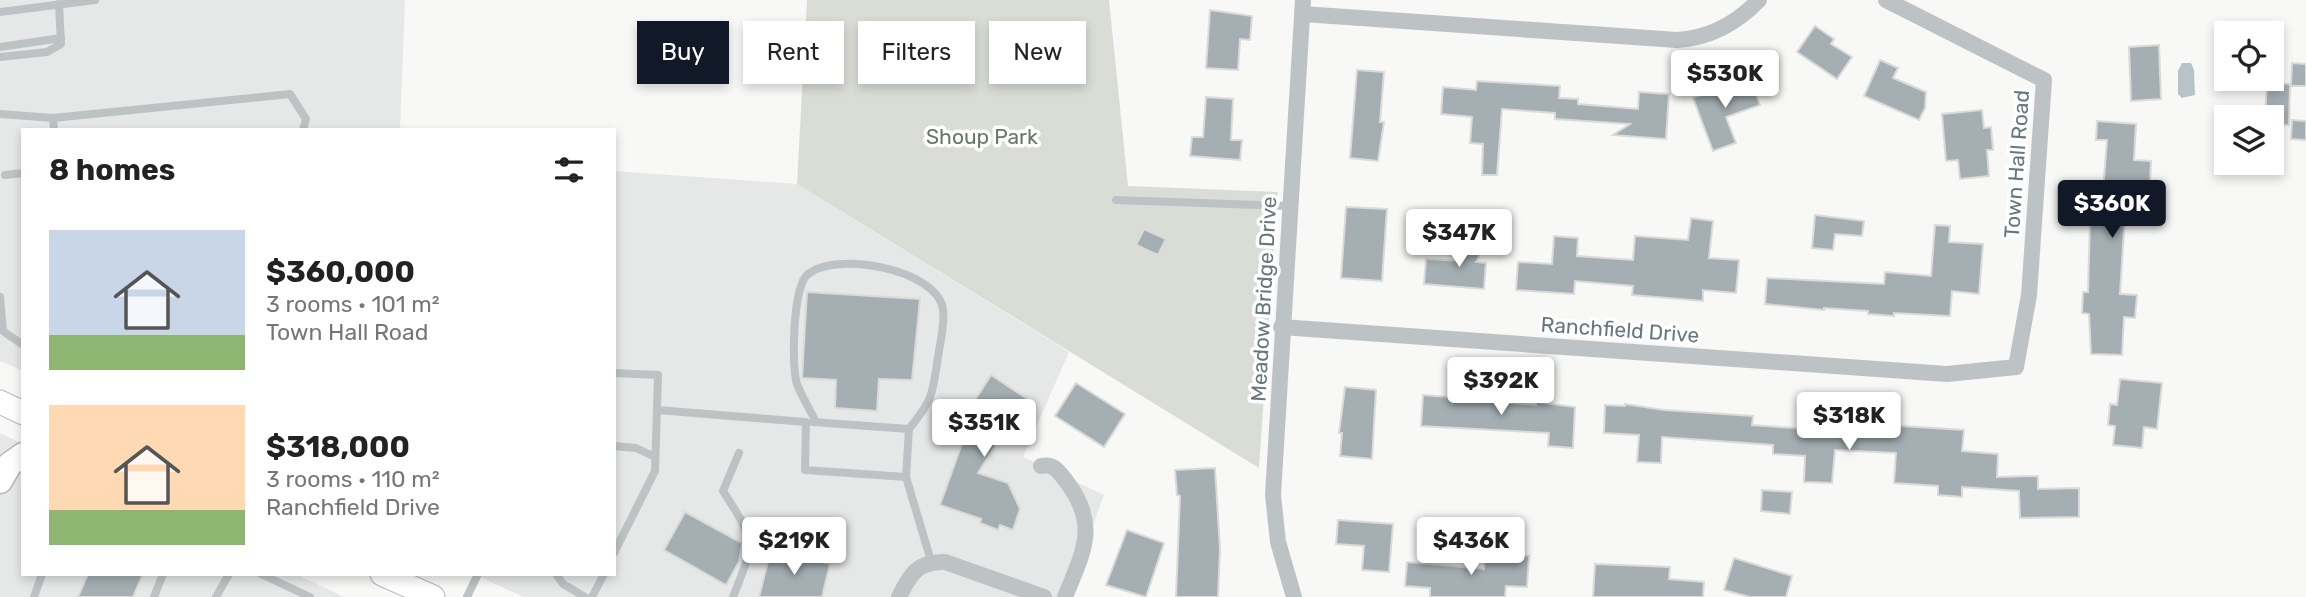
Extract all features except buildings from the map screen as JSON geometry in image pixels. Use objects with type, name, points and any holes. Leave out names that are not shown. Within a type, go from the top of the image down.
[{"type":"main road","points":[[0,402],[21,412]]},
{"type":"main road","points":[[0,481],[10,464],[21,456]]},
{"type":"main road","points":[[386,576],[433,597]]},
{"type":"street","points":[[1303,7],[1677,40],[1702,36],[1724,27],[1759,0]]},
{"type":"street","name":"Town Hall Road","points":[[1886,0],[2044,80],[2029,295],[2015,367],[1956,373]]},
{"type":"street","name":"Meadow Bridge Drive","points":[[1294,597],[1278,542],[1273,499],[1282,362],[1281,327],[1303,7]]},
{"type":"street","name":"Ranchfield Drive","points":[[1281,327],[1956,373]]},
{"type":"street","points":[[1041,466],[1051,465],[1057,470],[1074,492],[1086,520],[1084,548],[1065,597]]},
{"type":"street","points":[[899,597],[912,572],[931,561],[946,562],[1016,592],[1044,597]]},
{"type":"lane","points":[[0,12],[95,0]]},
{"type":"lane","points":[[0,57],[47,52],[61,44],[59,4]]},
{"type":"lane","points":[[0,47],[61,38]]},
{"type":"lane","points":[[0,114],[53,118],[290,94],[306,119],[304,128]]},
{"type":"lane","points":[[53,118],[54,128]]},
{"type":"lane","points":[[5,175],[21,173]]},
{"type":"lane","points":[[1116,200],[1289,206]]},
{"type":"lane","points":[[816,422],[797,383],[798,295],[806,275],[825,264],[842,263],[882,268],[913,277],[934,294],[943,308],[932,401],[909,429],[906,477],[931,561]]},
{"type":"lane","points":[[0,297],[3,331],[21,344]]},
{"type":"lane","points":[[616,373],[658,375],[654,471],[616,549]]},
{"type":"lane","points":[[657,410],[909,429]]},
{"type":"lane","points":[[806,422],[805,470],[906,477]]},
{"type":"lane","points":[[616,446],[636,448],[655,457]]},
{"type":"lane","points":[[733,597],[751,550],[747,527],[723,491],[739,453]]},
{"type":"lane","points":[[34,597],[41,576]]},
{"type":"lane","points":[[155,597],[162,576]]},
{"type":"lane","points":[[216,597],[228,576]]},
{"type":"lane","points":[[265,576],[310,597]]},
{"type":"lane","points":[[467,597],[477,576]]},
{"type":"lane","points":[[557,576],[563,584],[585,597]]},
{"type":"lane","points":[[592,597],[603,576]]},
{"type":"shaded area","points":[[0,0],[405,0],[400,128],[21,128],[21,370],[0,361]]},
{"type":"shaded area","points":[[2182,63],[2191,63],[2194,70],[2195,95],[2182,98],[2178,94],[2178,71]]},
{"type":"shaded area","points":[[616,171],[797,184],[1069,352],[1023,457],[1104,495],[1067,597],[524,597],[477,576],[616,576]]},
{"type":"shaded area","points":[[0,433],[21,443],[21,576],[300,576],[344,597],[0,597]]},
{"type":"green space","name":"Shoup Park","points":[[807,0],[1109,0],[1128,186],[1278,192],[1259,468],[797,184],[802,84],[844,84],[844,21],[806,21]]}]
